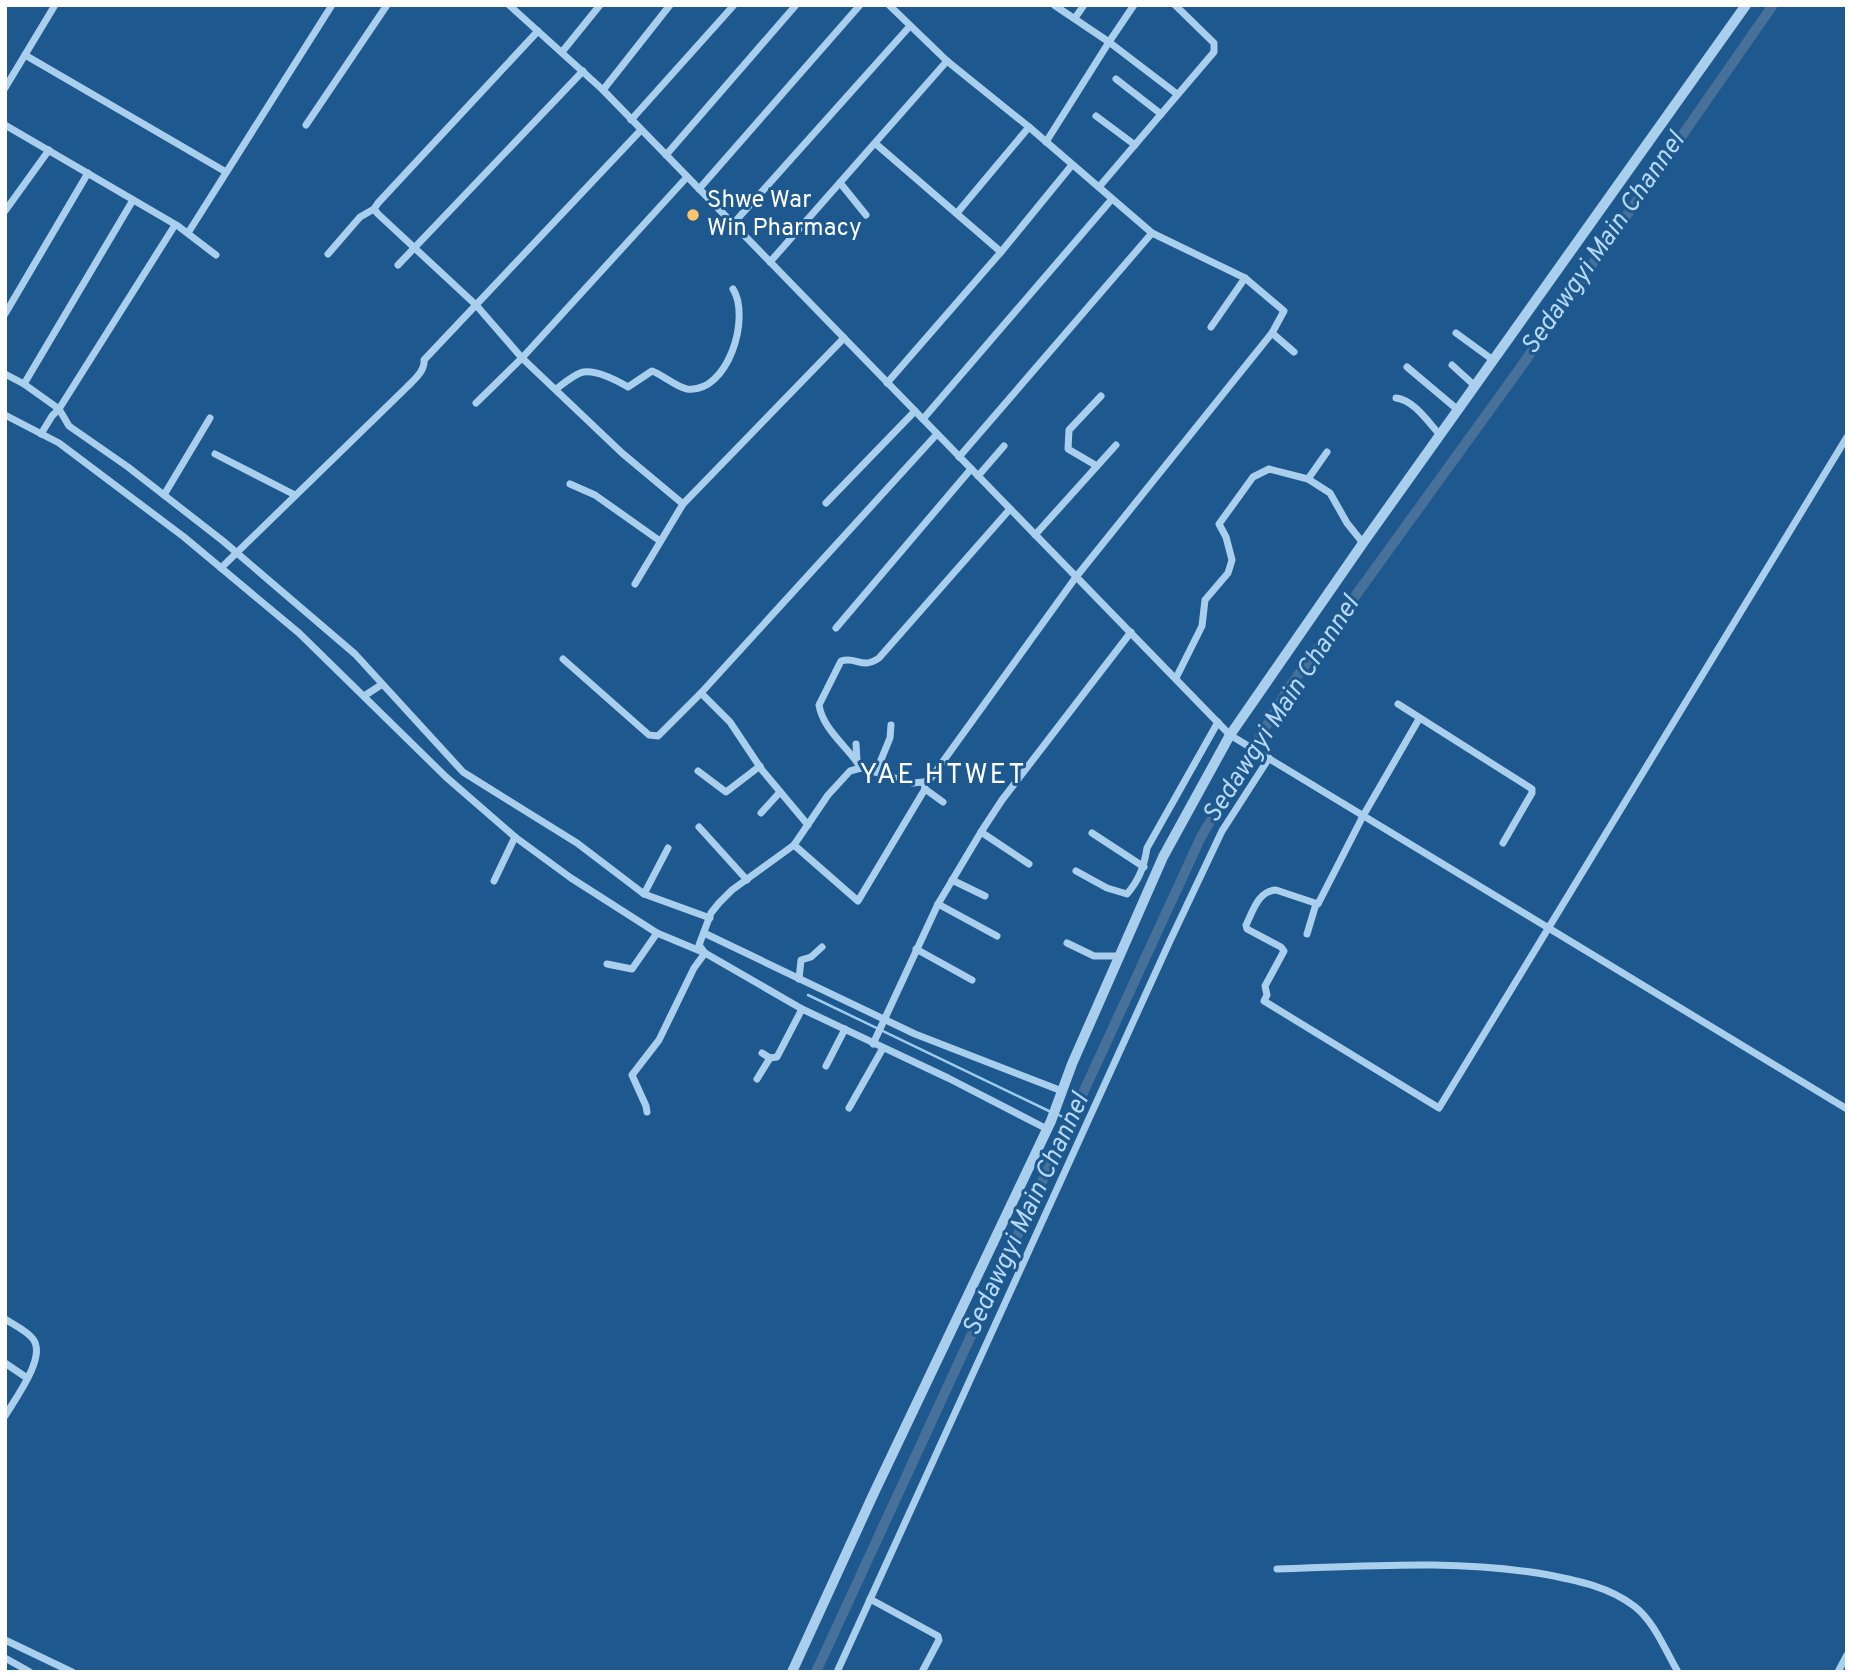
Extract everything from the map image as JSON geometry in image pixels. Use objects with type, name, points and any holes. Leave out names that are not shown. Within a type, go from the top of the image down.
[{"type":"street","points":[[5,88],[55,5]]},
{"type":"street","points":[[188,233],[332,5]]},
{"type":"street","points":[[306,125],[387,5]]},
{"type":"street","points":[[509,5],[603,90],[732,226],[1234,737],[1847,1109]]},
{"type":"street","points":[[562,52],[600,5]]},
{"type":"street","points":[[603,90],[670,5]]},
{"type":"street","points":[[631,120],[734,5]]},
{"type":"street","points":[[666,155],[796,5]]},
{"type":"street","points":[[699,189],[860,5]]},
{"type":"street","points":[[794,845],[858,901],[924,785],[932,778],[1076,577],[1272,332],[1284,311],[1245,278],[1152,233],[1029,127],[947,61],[889,5]]},
{"type":"street","points":[[1054,5],[1109,42],[1177,94]]},
{"type":"street","points":[[1075,18],[1084,5]]},
{"type":"street","points":[[1046,142],[1134,5]]},
{"type":"street","points":[[1099,187],[1214,51],[1215,47],[1208,37],[1175,5]]},
{"type":"street","points":[[792,1672],[878,1483],[1049,1125],[1163,857],[1234,737],[1363,543],[1746,5]]},
{"type":"street","points":[[732,226],[910,26]]},
{"type":"street","points":[[328,254],[360,216],[374,209],[538,31]]},
{"type":"street","points":[[25,55],[226,172]]},
{"type":"street","points":[[770,262],[947,61]]},
{"type":"street","points":[[398,265],[583,71]]},
{"type":"street","points":[[1116,79],[1161,114]]},
{"type":"street","points":[[1096,116],[1135,145]]},
{"type":"street","points":[[5,125],[188,233],[216,255]]},
{"type":"street","points":[[957,213],[1029,127]]},
{"type":"street","points":[[221,568],[413,381],[425,365],[424,360],[641,130]]},
{"type":"street","points":[[876,144],[1001,251]]},
{"type":"street","points":[[5,211],[49,150]]},
{"type":"street","points":[[887,383],[1072,165]]},
{"type":"street","points":[[5,314],[88,173]]},
{"type":"street","points":[[476,403],[522,358],[687,177]]},
{"type":"street","points":[[841,184],[866,215]]},
{"type":"street","points":[[923,419],[1112,199]]},
{"type":"street","points":[[24,384],[133,200]]},
{"type":"street","points":[[374,209],[476,305],[522,358],[622,453],[683,504]]},
{"type":"street","points":[[43,432],[175,225]]},
{"type":"street","points":[[959,457],[1152,233]]},
{"type":"street","points":[[1210,327],[1245,278]]},
{"type":"street","points":[[556,389],[579,373],[588,372],[615,379],[628,387],[652,371],[687,389],[703,387],[720,373],[734,347],[741,308],[733,289]]},
{"type":"street","points":[[1272,332],[1294,352]]},
{"type":"street","points":[[1456,333],[1493,360]]},
{"type":"street","points":[[635,584],[683,504],[844,338]]},
{"type":"street","points":[[1452,366],[1475,386]]},
{"type":"street","points":[[1408,367],[1458,410]]},
{"type":"street","points":[[5,374],[59,409],[69,426],[164,495],[355,654],[463,772],[577,843],[644,894],[709,918]]},
{"type":"street","points":[[1097,466],[1068,450],[1069,430],[1101,396]]},
{"type":"street","points":[[1396,398],[1402,398],[1413,407],[1440,435]]},
{"type":"street","points":[[826,503],[915,411]]},
{"type":"street","points":[[5,415],[43,432],[59,443],[221,568],[299,633],[446,777],[515,837],[571,878],[657,933],[705,953],[802,1009],[1049,1125]]},
{"type":"street","points":[[164,495],[210,418]]},
{"type":"street","points":[[563,659],[653,737],[659,736],[937,434]]},
{"type":"street","points":[[1316,904],[1276,890],[1266,892],[1245,925],[1247,929],[1284,951],[1265,986],[1267,995],[1264,1001],[1438,1108],[1442,1106],[1725,634],[1847,437]]},
{"type":"street","points":[[1035,535],[1116,445]]},
{"type":"street","points":[[978,476],[1004,446]]},
{"type":"street","points":[[1308,479],[1327,452]]},
{"type":"street","points":[[215,454],[295,495]]},
{"type":"street","points":[[836,628],[971,468]]},
{"type":"street","points":[[1176,678],[1202,626],[1205,600],[1228,573],[1232,560],[1226,537],[1219,524],[1253,477],[1261,471],[1269,469],[1308,479],[1330,492],[1347,523],[1363,543]]},
{"type":"street","points":[[570,484],[595,495],[660,541]]},
{"type":"street","points":[[943,802],[924,785],[859,765],[828,728],[819,705],[841,661],[850,660],[865,664],[879,658],[1010,509]]},
{"type":"street","points":[[874,1041],[938,904],[981,832],[1065,716],[1131,632]]},
{"type":"street","points":[[364,696],[381,685]]},
{"type":"street","points":[[701,693],[730,722],[760,766],[808,825]]},
{"type":"street","points":[[1398,705],[1532,789],[1503,843]]},
{"type":"street","points":[[1307,934],[1316,904],[1419,719]]},
{"type":"street","points":[[1076,871],[1107,888],[1127,894],[1144,867],[1147,848],[1218,722]]},
{"type":"street","points":[[876,772],[890,738],[891,724]]},
{"type":"street","points":[[856,744],[859,765]]},
{"type":"street","points":[[837,1672],[1169,943],[1222,831],[1267,757]]},
{"type":"street","points":[[647,1112],[632,1074],[659,1040],[694,968],[705,953],[702,939],[709,918],[719,903],[794,845],[844,775],[859,765]]},
{"type":"street","points":[[698,771],[726,792],[760,766]]},
{"type":"street","points":[[761,813],[780,792]]},
{"type":"street","points":[[699,827],[747,880]]},
{"type":"street","points":[[981,832],[1029,864]]},
{"type":"street","points":[[1092,833],[1144,867]]},
{"type":"street","points":[[494,881],[515,837]]},
{"type":"street","points":[[644,894],[668,848]]},
{"type":"street","points":[[1147,848],[1163,857]]},
{"type":"street","points":[[952,880],[985,896]]},
{"type":"street","points":[[938,904],[998,936]]},
{"type":"street","points":[[607,964],[632,970],[657,933]]},
{"type":"street","points":[[702,939],[799,979],[883,1022],[1062,1091]]},
{"type":"street","points":[[1067,943],[1094,956],[1119,956]]},
{"type":"street","points":[[799,979],[801,960],[811,957],[822,947]]},
{"type":"street","points":[[916,949],[972,980]]},
{"type":"street","points":[[762,1053],[771,1058],[777,1057],[802,1009]]},
{"type":"street","points":[[826,1066],[845,1029]]},
{"type":"street","points":[[849,1108],[883,1048]]},
{"type":"street","points":[[757,1079],[771,1058]]},
{"type":"street","points":[[5,1319],[33,1337],[37,1348],[37,1359],[5,1416]]},
{"type":"street","points":[[5,1363],[27,1378]]},
{"type":"street","points":[[1277,1569],[1458,1564],[1516,1569],[1580,1581],[1611,1592],[1635,1607],[1649,1621],[1678,1672]]},
{"type":"street","points":[[870,1599],[938,1636],[939,1640],[922,1672]]},
{"type":"street","points":[[5,1640],[72,1672]]},
{"type":"street","points":[[1838,1672],[1847,1655]]},
{"type":"street","points":[[5,1658],[30,1672]]},
{"type":"waterway","name":"Sedawgyi Main Channel","points":[[816,1672],[1201,837],[1288,689],[1518,371],[1773,5]]},
{"type":"waterway","points":[[808,995],[1051,1112]]},
{"type":"waterway","points":[[1057,1114],[1070,1121]]},
{"type":"place","name":"Shwe War Win Pharmacy","points":[[693,215]]},
{"type":"district","name":"YAE HTWET","points":[[943,776]]}]
